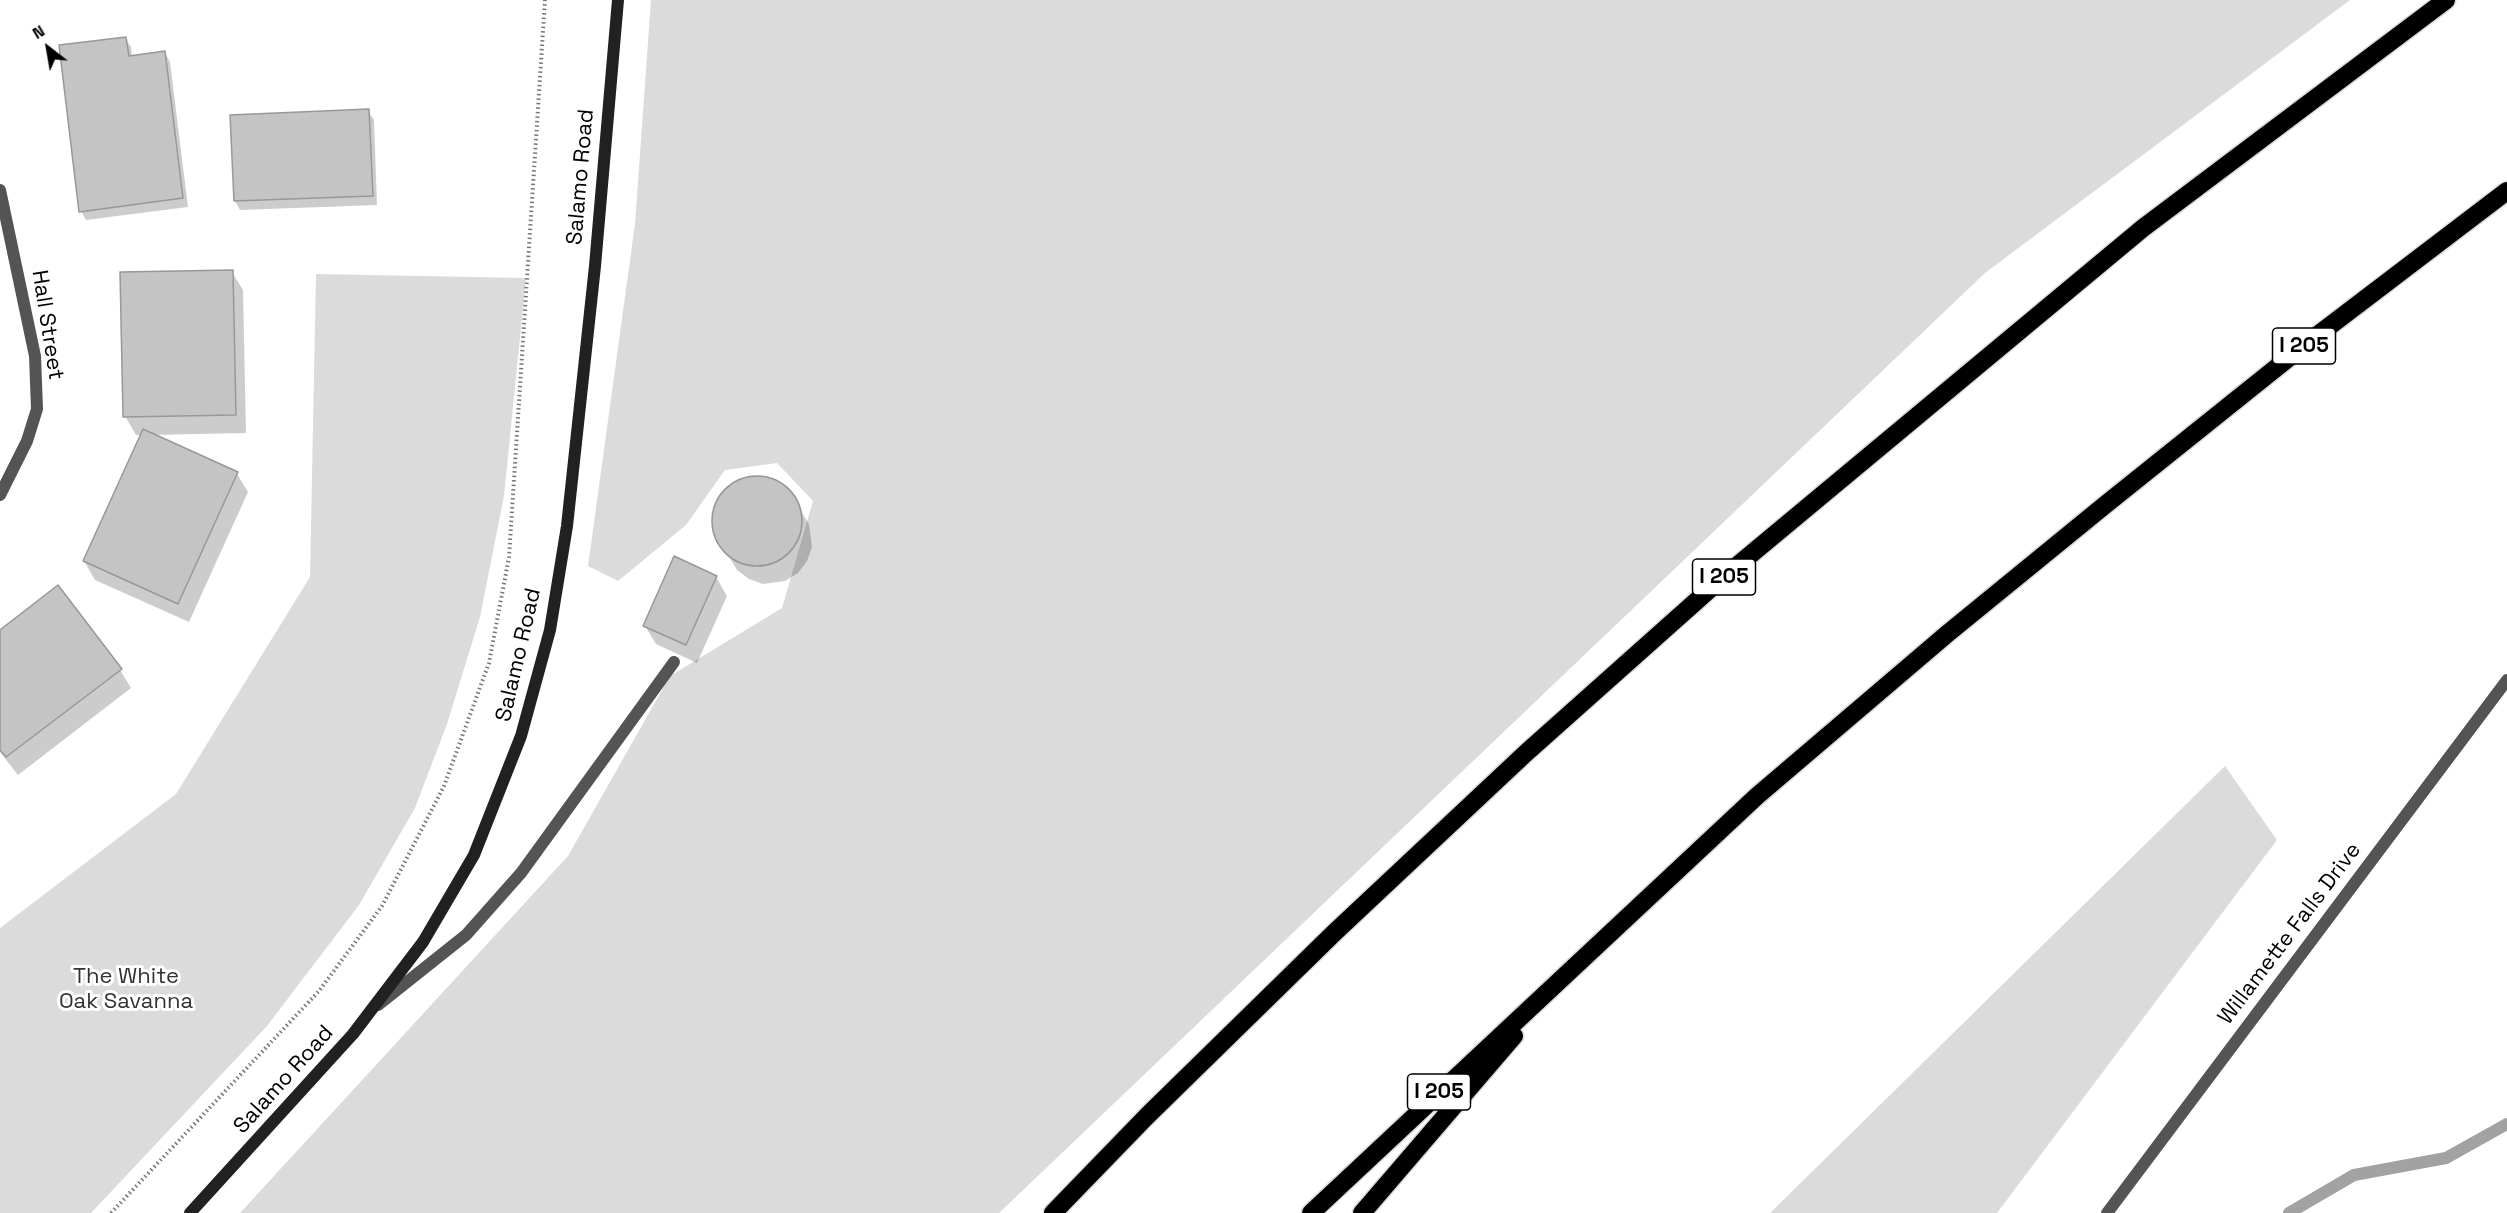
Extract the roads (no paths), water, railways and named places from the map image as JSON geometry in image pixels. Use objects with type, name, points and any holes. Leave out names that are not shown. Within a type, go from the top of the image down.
[{"type":"highway","name":"I 205","points":[[1053,1213],[1334,933],[1527,752],[1720,580],[2143,228],[2446,0]]},
{"type":"highway","name":"I 205","points":[[1311,1213],[1757,796],[1947,634],[2297,351],[2507,191]]},
{"type":"highway","points":[[1362,1213],[1568,973]]},
{"type":"main road","name":"Salamo Road","points":[[190,1213],[271,1126],[377,1005],[423,942],[474,855],[521,736],[550,630],[567,526],[595,266],[618,0]]},
{"type":"street","name":"Hall Street","points":[[0,190],[35,356],[37,409],[27,441],[0,495]]},
{"type":"street","points":[[377,1005],[466,935],[521,873],[674,662]]},
{"type":"street","name":"Willamette Falls Drive","points":[[2107,1213],[2507,681]]},
{"type":"waterway","points":[[2289,1213],[2354,1175],[2446,1158],[2507,1124]]},
{"type":"park label","name":"The White Oak Savanna","points":[[126,990]]}]
